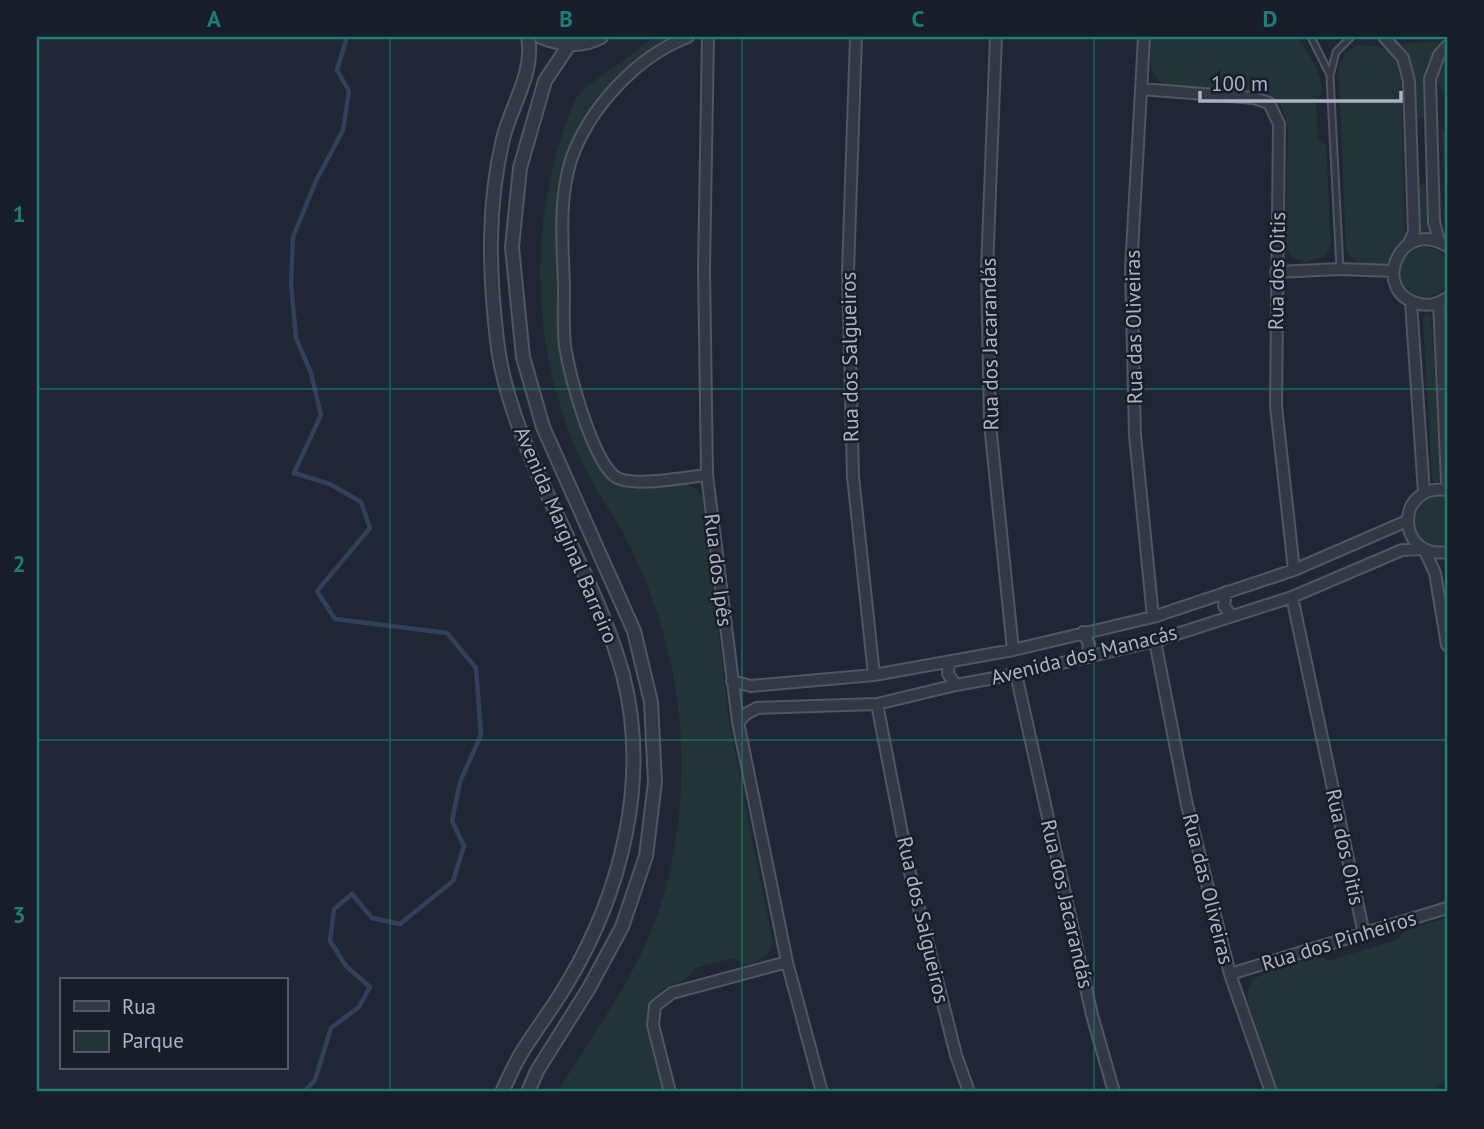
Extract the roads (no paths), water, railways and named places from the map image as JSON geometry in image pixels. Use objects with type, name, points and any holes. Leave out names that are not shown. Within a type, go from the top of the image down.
[{"type":"street","name":"Avenida Marginal Barreiro","points":[[502,1092],[520,1055],[568,982],[603,914],[623,855],[632,790],[632,727],[620,663],[607,623],[541,480],[513,408],[498,352],[490,281],[490,222],[503,139],[529,58],[528,37]]},
{"type":"street","points":[[541,37],[569,45],[601,37]]},
{"type":"street","points":[[688,37],[666,45],[626,76],[595,111],[571,160],[562,209],[565,344],[579,403],[595,446],[613,476],[630,482],[706,475]]},
{"type":"street","name":"Rua dos Ipês","points":[[708,37],[704,268],[706,475],[738,722],[787,962],[822,1092]]},
{"type":"street","name":"Rua dos Salgueiros","points":[[856,37],[848,271],[853,476],[874,675]]},
{"type":"street","name":"Rua dos Jacarandás","points":[[996,37],[987,270],[990,425],[1013,650]]},
{"type":"street","name":"Rua das Oliveiras","points":[[1144,37],[1131,269],[1135,435],[1153,617]]},
{"type":"street","points":[[1378,37],[1391,37]]},
{"type":"street","points":[[1384,37],[1403,58],[1407,67],[1411,122],[1414,232],[1395,260],[1393,271],[1398,289],[1411,302],[1430,305],[1443,300],[1447,482]]},
{"type":"street","name":"Avenida Marginal Barreiro","points":[[527,1092],[622,927],[646,856],[655,782],[651,702],[634,631],[543,427],[523,357],[512,247],[520,168],[545,81],[569,45]]},
{"type":"street","points":[[1443,244],[1434,222],[1430,79],[1439,55],[1447,46]]},
{"type":"street","name":"Rua dos Oitis","points":[[1141,89],[1254,98],[1269,103],[1279,124],[1276,406],[1294,570]]},
{"type":"street","points":[[1411,122],[1420,126],[1432,123]]},
{"type":"street","points":[[1413,179],[1434,179]]},
{"type":"street","points":[[1409,243],[1429,239],[1443,244]]},
{"type":"street","points":[[1276,272],[1340,269],[1393,271]]},
{"type":"street","points":[[1411,302],[1424,492]]},
{"type":"street","points":[[1447,490],[1424,492],[1412,505],[1407,521],[1409,532],[1423,549],[1435,573],[1447,645]]},
{"type":"street","name":"Avenida dos Manacás","points":[[732,681],[751,685],[874,675],[1013,650],[1153,617],[1294,570],[1407,521]]},
{"type":"street","name":"Avenida dos Manacás","points":[[738,722],[746,713],[757,708],[877,704],[1155,641],[1292,597],[1402,550],[1423,549],[1439,554],[1447,552]]},
{"type":"street","points":[[1226,592],[1224,606],[1232,616]]},
{"type":"street","name":"Rua dos Oitis","points":[[1292,597],[1364,934]]},
{"type":"street","points":[[1083,632],[1089,644],[1087,657]]},
{"type":"street","name":"Rua das Oliveiras","points":[[1155,641],[1187,805],[1230,974],[1271,1092]]},
{"type":"street","points":[[949,662],[948,674],[956,685]]},
{"type":"street","name":"Rua dos Jacarandás","points":[[1016,674],[1092,1015],[1114,1092]]},
{"type":"street","name":"Rua dos Salgueiros","points":[[877,704],[909,869],[956,1055],[970,1092]]},
{"type":"street","name":"Rua dos Pinheiros","points":[[1230,974],[1447,908]]},
{"type":"street","points":[[670,1092],[653,1025],[655,1006],[672,993],[787,962]]},
{"type":"lane","points":[[1311,37],[1330,76]]},
{"type":"lane","points":[[1340,269],[1330,76],[1336,52],[1351,37]]},
{"type":"waterway","points":[[304,1092],[315,1080],[331,1028],[359,1007],[370,987],[346,966],[330,941],[334,909],[352,894],[372,918],[400,924],[453,881],[464,846],[452,821],[460,782],[481,735],[476,668],[447,633],[335,619],[317,591],[370,528],[361,502],[330,484],[294,473],[321,415],[311,373],[296,338],[291,284],[293,237],[316,181],[343,130],[349,91],[337,70],[347,37]]}]
